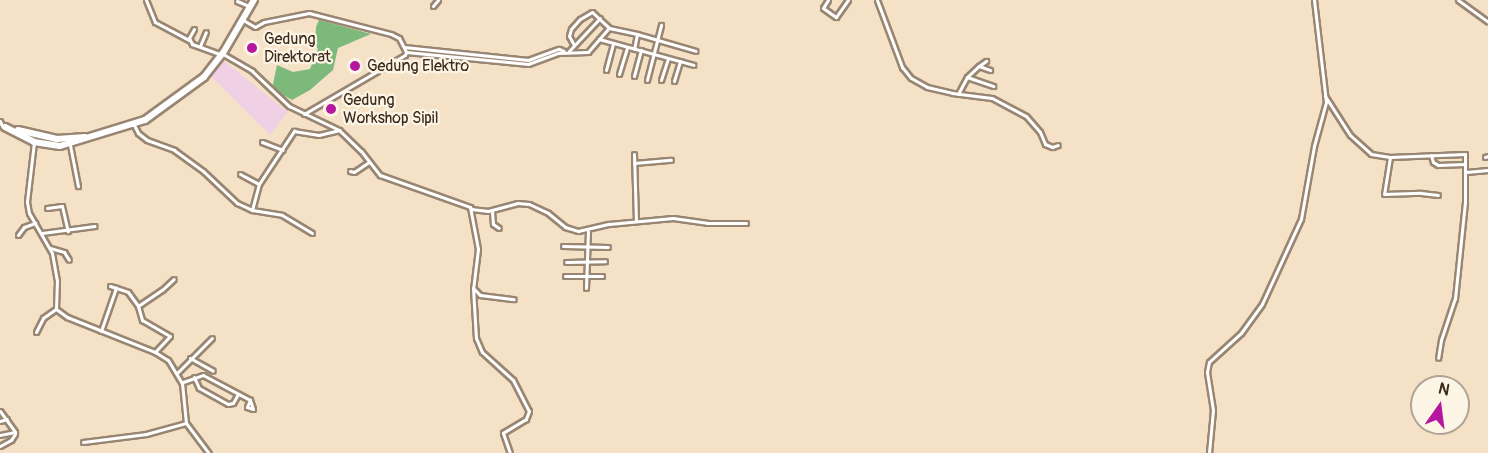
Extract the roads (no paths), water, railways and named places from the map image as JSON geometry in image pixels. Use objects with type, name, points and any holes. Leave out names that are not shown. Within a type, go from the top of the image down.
[{"type":"highway","points":[[2,124],[34,142],[53,147],[70,145],[134,125],[188,91],[204,78],[222,54],[254,0]]},
{"type":"highway","points":[[2,124],[57,139],[94,136]]},
{"type":"street","points":[[146,0],[153,20],[200,46],[222,54],[248,68],[282,100],[304,114],[339,130],[384,177],[464,203],[471,209],[492,211],[517,203],[529,204],[548,213],[571,230],[588,231],[609,224],[673,218],[707,223],[746,223]]},
{"type":"street","points":[[434,6],[438,0]]},
{"type":"street","points":[[828,0],[823,8],[836,17],[848,0]]},
{"type":"street","points":[[877,0],[908,76],[927,87],[997,100],[1026,116],[1040,132],[1045,144],[1052,147],[1058,145]]},
{"type":"street","points":[[1209,453],[1213,410],[1208,367],[1213,356],[1241,333],[1262,304],[1297,232],[1311,176],[1316,139],[1325,109],[1314,0]]},
{"type":"street","points":[[1458,0],[1488,22]]},
{"type":"street","points":[[237,1],[250,7]]},
{"type":"street","points":[[574,45],[569,36],[580,18],[591,12],[609,28],[696,51]]},
{"type":"street","points":[[243,20],[255,27],[278,19],[316,14],[395,35],[406,52]]},
{"type":"street","points":[[567,52],[600,18]]},
{"type":"street","points":[[647,80],[661,25]]},
{"type":"street","points":[[304,114],[406,52],[528,64],[567,52],[588,52],[609,28]]},
{"type":"street","points":[[189,40],[194,29]]},
{"type":"street","points":[[200,46],[206,32]]},
{"type":"street","points":[[634,48],[637,34]]},
{"type":"street","points":[[599,39],[694,65]]},
{"type":"street","points":[[606,70],[613,43]]},
{"type":"street","points":[[404,47],[522,60],[533,60],[558,49],[567,52]]},
{"type":"street","points":[[619,74],[627,47]]},
{"type":"street","points":[[634,76],[641,50]]},
{"type":"street","points":[[661,81],[668,58]]},
{"type":"street","points":[[674,81],[680,61]]},
{"type":"street","points":[[958,94],[967,77],[986,61]]},
{"type":"street","points":[[979,66],[990,70]]},
{"type":"street","points":[[967,77],[993,86]]},
{"type":"street","points":[[1325,96],[1350,135],[1365,150],[1374,155],[1390,157],[1465,154],[1466,172],[1455,298],[1441,340],[1438,358]]},
{"type":"street","points":[[134,125],[140,136],[156,145],[179,153],[208,175],[237,203],[252,210],[282,215],[312,233]]},
{"type":"street","points":[[252,210],[259,184],[294,131],[319,135],[339,130]]},
{"type":"street","points":[[34,142],[27,202],[35,223],[50,248],[56,269],[56,309]]},
{"type":"street","points":[[262,142],[283,150]]},
{"type":"street","points":[[70,145],[78,186]]},
{"type":"street","points":[[634,154],[636,221]]},
{"type":"street","points":[[1431,155],[1433,162],[1438,165],[1466,164]]},
{"type":"street","points":[[1390,157],[1387,159],[1384,194],[1438,195]]},
{"type":"street","points":[[634,163],[671,160]]},
{"type":"street","points":[[350,171],[354,172],[369,162]]},
{"type":"street","points":[[1466,172],[1488,170]]},
{"type":"street","points":[[240,174],[259,184]]},
{"type":"street","points":[[47,208],[62,206],[68,231]]},
{"type":"street","points":[[471,209],[478,249],[473,288],[473,323],[479,345],[486,356],[513,380],[529,411],[526,418],[502,433],[510,453]]},
{"type":"street","points":[[492,211],[493,224],[499,228]]},
{"type":"street","points":[[18,235],[24,227],[35,223]]},
{"type":"street","points":[[42,233],[95,226]]},
{"type":"street","points":[[586,288],[588,231]]},
{"type":"street","points":[[563,246],[608,247]]},
{"type":"street","points":[[50,248],[64,252],[69,260]]},
{"type":"street","points":[[566,262],[605,261]]},
{"type":"street","points":[[565,276],[602,276]]},
{"type":"street","points":[[138,306],[174,279]]},
{"type":"street","points":[[110,286],[128,292],[138,306],[142,320],[170,336],[155,352]]},
{"type":"street","points":[[100,331],[116,288]]},
{"type":"street","points":[[473,288],[480,295],[514,299]]},
{"type":"street","points":[[56,309],[67,318],[155,352],[168,360],[182,383],[186,423],[209,453]]},
{"type":"street","points":[[36,332],[43,318],[56,309]]},
{"type":"street","points":[[177,372],[212,338]]},
{"type":"street","points":[[190,358],[213,371]]},
{"type":"street","points":[[182,383],[204,375],[250,400]]},
{"type":"street","points":[[194,377],[199,388],[228,404],[233,403],[238,394]]},
{"type":"street","points":[[0,411],[15,434]]},
{"type":"street","points":[[0,421],[7,419]]},
{"type":"street","points":[[83,442],[146,434],[186,423]]},
{"type":"street","points":[[0,435],[15,434]]},
{"type":"street","points":[[0,446],[11,440],[15,434]]},
{"type":"place","name":"Gedung Direktorat","points":[[252,48]]},
{"type":"place","name":"Gedung Elektro","points":[[355,66]]},
{"type":"place","name":"Gedung Workshop Sipil","points":[[331,109]]}]
